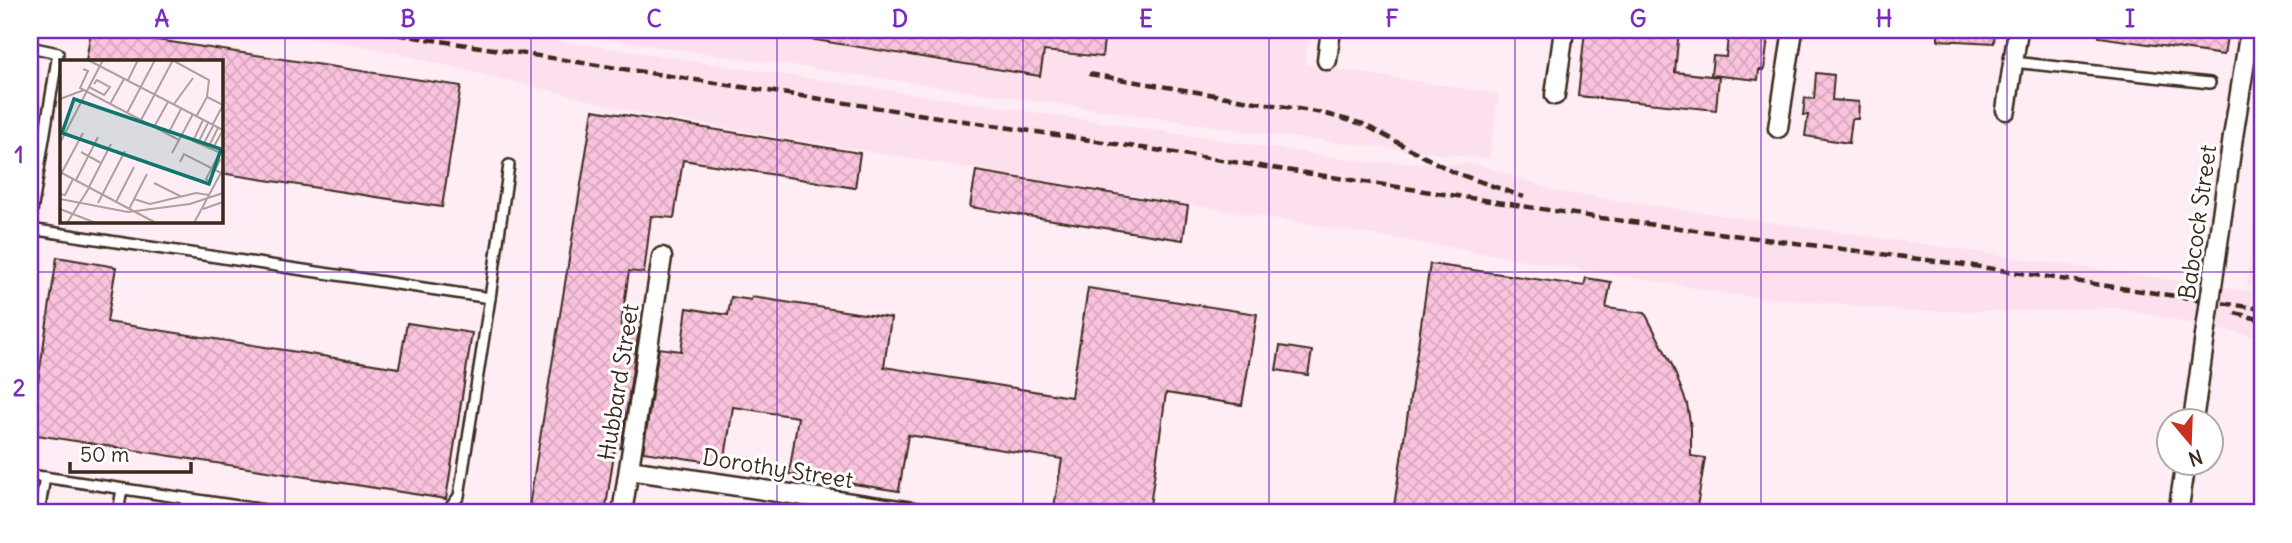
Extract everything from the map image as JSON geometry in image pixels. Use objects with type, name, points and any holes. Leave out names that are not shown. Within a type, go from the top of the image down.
[{"type":"street","points":[[1327,60],[1331,30]]},
{"type":"street","points":[[1555,95],[1564,30]]},
{"type":"street","points":[[1778,128],[1793,30]]},
{"type":"street","points":[[2006,110],[2018,30]]},
{"type":"street","name":"Babcock Street","points":[[2195,406],[2250,30]]},
{"type":"street","name":"Hubbard Street","points":[[622,513],[662,257]]},
{"type":"street","name":"Dorothy Street","points":[[629,470],[811,506],[919,513]]},
{"type":"street","points":[[2178,513],[2184,476]]},
{"type":"lane","points":[[30,47],[58,53],[30,227],[490,298]]},
{"type":"lane","points":[[2013,62],[2210,83]]},
{"type":"lane","points":[[446,513],[459,496],[509,165]]},
{"type":"lane","points":[[30,475],[285,513]]},
{"type":"lane","points":[[39,513],[45,477]]},
{"type":"lane","points":[[118,513],[122,489]]},
{"type":"lane","points":[[184,513],[186,498]]},
{"type":"shaded area","points":[[252,30],[487,30],[1367,162],[1477,164],[1560,192],[2262,293],[2262,338],[2116,308],[1908,311],[1737,295],[653,116],[375,48]]},
{"type":"shaded area","points":[[542,30],[1310,30],[1305,64],[1499,94],[1489,159],[1297,138]]},
{"type":"shaded area","points":[[2260,151],[2262,152],[2262,287],[2247,285]]},
{"type":"building","points":[[91,30],[461,86],[442,207],[222,173],[222,60],[86,60]]},
{"type":"building","points":[[796,30],[1105,30],[1102,57],[1044,51],[1040,76],[796,37]]},
{"type":"building","points":[[1585,30],[1679,30],[1675,72],[1719,77],[1716,110],[1578,96]]},
{"type":"building","points":[[1731,30],[1769,30],[1764,70],[1759,70],[1758,80],[1711,75],[1713,56],[1726,57]]},
{"type":"building","points":[[1938,30],[1995,30],[1994,43],[1938,40]]},
{"type":"building","points":[[2099,30],[2228,30],[2224,55],[2099,37]]},
{"type":"building","points":[[1816,73],[1834,75],[1832,100],[1859,102],[1858,119],[1852,119],[1849,143],[1805,136],[1808,115],[1803,115],[1805,98],[1814,99]]},
{"type":"building","points":[[593,110],[860,153],[855,188],[683,160],[674,218],[651,216],[644,273],[629,271],[621,326],[639,329],[621,448],[615,447],[605,513],[528,513]]},
{"type":"building","points":[[976,171],[1188,206],[1183,240],[970,207]]},
{"type":"building","points":[[57,257],[116,267],[107,322],[399,368],[407,323],[472,333],[446,499],[30,434]]},
{"type":"building","points":[[1430,264],[1584,286],[1586,278],[1611,282],[1606,308],[1645,313],[1672,365],[1687,404],[1691,428],[1691,456],[1705,458],[1696,513],[1393,513]]},
{"type":"building","points":[[1088,288],[1257,314],[1242,405],[1166,393],[1149,513],[1053,513],[1062,459],[908,435],[899,491],[789,474],[798,417],[733,407],[724,464],[643,452],[659,348],[681,351],[687,308],[728,315],[731,297],[751,300],[752,297],[891,318],[884,367],[1071,397]]},
{"type":"building","points":[[1280,346],[1312,351],[1308,375],[1276,370]]},
{"type":"railway","points":[[368,30],[1601,218],[1974,266],[2262,309]]},
{"type":"railway","points":[[1089,74],[1322,113],[1363,124],[1453,172],[1524,197]]},
{"type":"railway","points":[[2235,313],[2262,320]]}]
